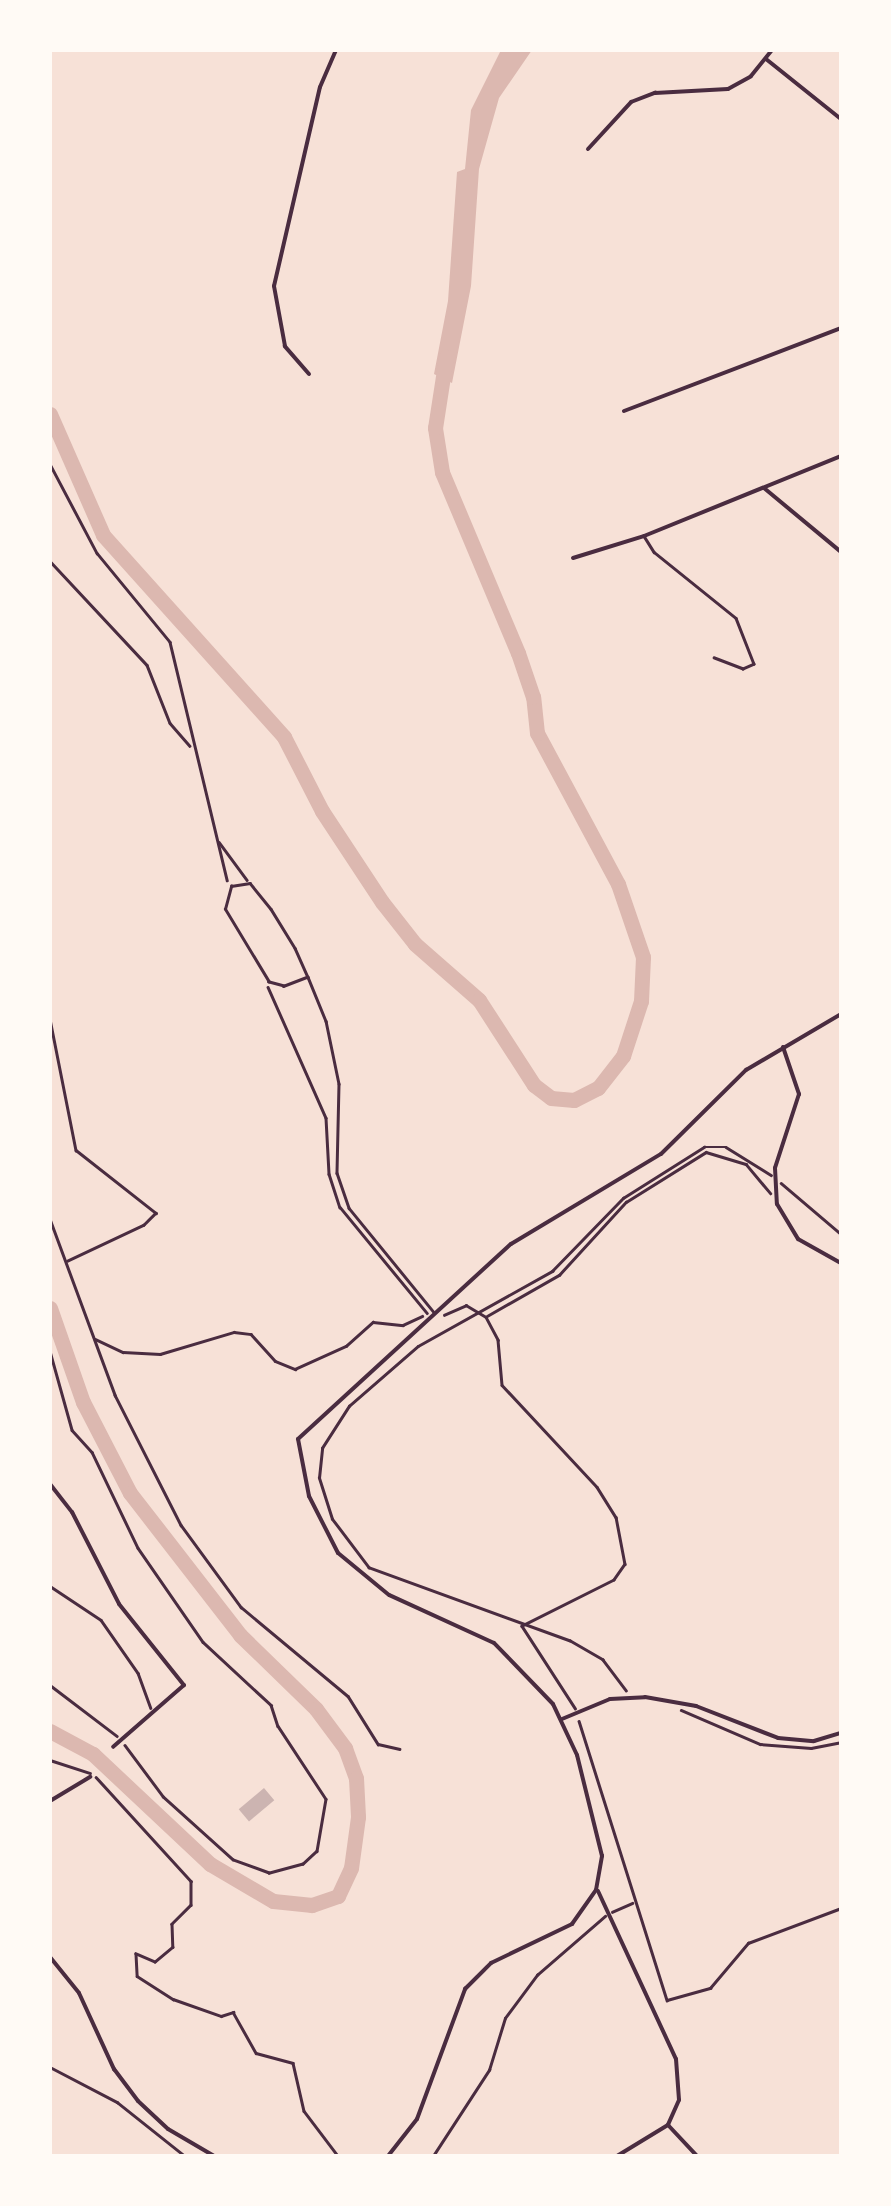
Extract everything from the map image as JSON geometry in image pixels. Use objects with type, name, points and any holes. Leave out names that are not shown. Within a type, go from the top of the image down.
[{"type":"street","points":[[309,374],[286,346],[274,286],[320,87],[336,50]]},
{"type":"street","points":[[588,149],[631,102],[655,94],[728,89],[772,50]]},
{"type":"street","points":[[766,59],[841,118]]},
{"type":"street","points":[[624,411],[841,328]]},
{"type":"street","points":[[572,558],[644,536],[841,456]]},
{"type":"street","points":[[764,487],[841,552]]},
{"type":"street","points":[[388,2156],[417,2119],[465,1989],[491,1964],[572,1924],[596,1890],[602,1868],[598,1827],[562,1719],[494,1643],[388,1595],[356,1573],[320,1525],[296,1447],[308,1426],[511,1244],[675,1144],[746,1070],[841,1014]]},
{"type":"street","points":[[782,1046],[798,1085],[798,1106],[774,1177],[776,1200],[798,1239],[841,1263]]},
{"type":"street","points":[[50,1484],[72,1512],[119,1604],[184,1686],[112,1747]]},
{"type":"street","points":[[562,1719],[628,1698],[676,1700],[794,1741],[841,1733]]},
{"type":"street","points":[[50,1802],[90,1777]]},
{"type":"street","points":[[596,1890],[612,1912],[676,2060],[679,2100],[668,2125],[617,2156]]},
{"type":"street","points":[[50,1957],[79,1993],[114,2069],[138,2101],[168,2129],[214,2156]]},
{"type":"street","points":[[668,2125],[698,2156]]},
{"type":"lane","points":[[644,536],[744,628],[754,664],[743,669],[714,658]]},
{"type":"lane","points":[[308,977],[284,986],[269,982],[225,909],[227,890],[250,883],[282,926],[308,977],[337,1058],[340,1186],[361,1227],[434,1312]]},
{"type":"path","points":[[50,464],[97,553],[170,642],[191,747],[206,777],[227,890]]},
{"type":"path","points":[[50,561],[147,665],[170,724],[191,747]]},
{"type":"path","points":[[215,837],[250,883]]},
{"type":"path","points":[[50,1019],[76,1150],[156,1213],[144,1226],[67,1261]]},
{"type":"path","points":[[628,1698],[603,1660],[570,1641],[368,1568],[341,1536],[319,1478],[326,1436],[349,1406],[445,1325],[481,1312],[552,1270],[622,1198],[704,1147],[726,1147],[774,1177],[841,1234]]},
{"type":"path","points":[[486,1317],[559,1275],[626,1202],[706,1152],[746,1164],[776,1200]]},
{"type":"path","points":[[50,1219],[94,1338],[162,1488],[208,1563],[256,1620],[348,1696],[378,1744],[399,1749]]},
{"type":"path","points":[[434,1312],[446,1315],[466,1305],[486,1317],[498,1340],[502,1385],[607,1500],[625,1548],[625,1564],[614,1580],[522,1626]]},
{"type":"path","points":[[94,1338],[123,1352],[160,1354],[234,1332],[251,1334],[274,1361],[295,1369],[346,1346],[373,1322],[402,1325],[427,1314]]},
{"type":"path","points":[[50,1586],[101,1620],[138,1673],[153,1715]]},
{"type":"path","points":[[522,1626],[576,1712],[666,2000],[710,1988],[748,1943],[841,1908]]},
{"type":"path","points":[[666,1706],[760,1744],[811,1748],[841,1742]]},
{"type":"path","points":[[50,1760],[98,1778],[190,1881],[191,1905],[172,1924],[173,1947],[155,1962],[136,1954],[137,1976],[173,1999],[221,2016],[229,2010],[256,2053],[293,2063],[304,2111],[338,2156]]},
{"type":"path","points":[[432,2156],[489,2070],[504,2018],[537,1975],[612,1912],[633,1902]]},
{"type":"path","points":[[50,2067],[117,2102],[185,2156]]},
{"type":"shaded area","points":[[501,50],[532,50],[499,98],[479,169],[471,286],[452,383],[434,374],[448,301],[457,172],[465,169],[471,110]]},
{"type":"building","points":[[264,1788],[274,1800],[249,1821],[239,1809]]},
{"type":"waterway","points":[[50,414],[103,535],[284,737],[322,811],[382,902],[415,944],[479,1000],[534,1085],[551,1098],[574,1100],[598,1088],[623,1056],[641,1001],[643,957],[618,884],[537,733],[533,697],[518,653],[442,472],[435,428],[446,357]]},
{"type":"waterway","points":[[50,1308],[83,1402],[130,1493],[240,1635],[316,1709],[345,1748],[356,1778],[358,1817],[351,1868],[338,1896],[312,1905],[273,1901],[210,1864],[93,1754],[50,1731]]}]
